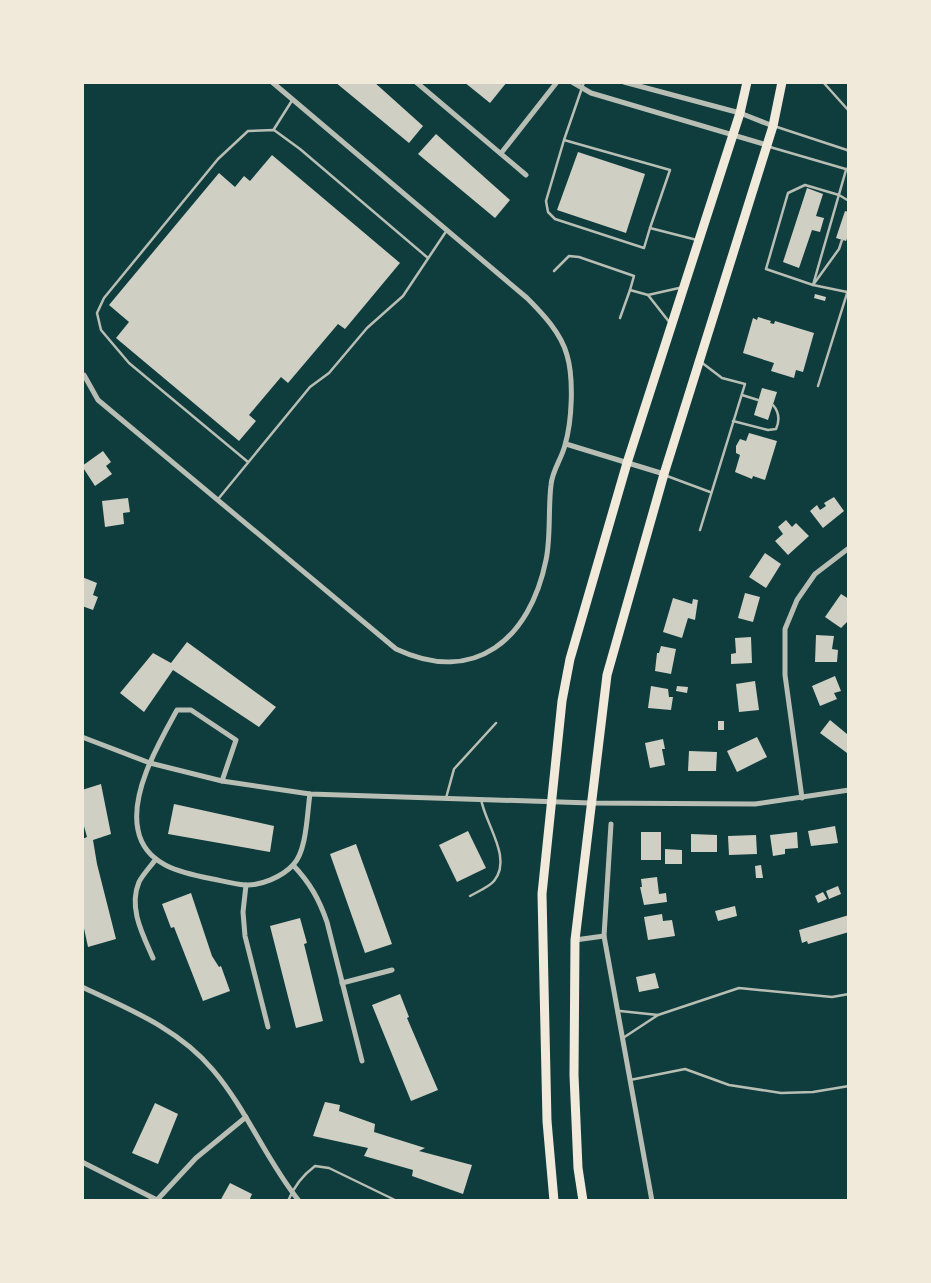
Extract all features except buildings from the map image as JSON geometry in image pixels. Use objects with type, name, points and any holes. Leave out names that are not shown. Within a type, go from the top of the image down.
[{"type":"main road","points":[[554,1201],[547,1121],[542,894],[562,701],[570,659],[627,463],[740,113],[747,82]]},
{"type":"main road","points":[[583,1201],[578,1168],[574,1075],[575,940],[607,675],[664,474],[773,126],[782,82]]},
{"type":"street","points":[[83,375],[98,400],[396,649],[433,662],[474,657],[495,648],[513,634],[526,617],[538,593],[547,558],[551,482],[566,444],[572,398],[567,354],[548,320],[527,298],[272,82]]},
{"type":"street","points":[[416,82],[526,175]]},
{"type":"street","points":[[502,152],[557,82]]},
{"type":"street","points":[[572,82],[583,85],[591,93],[767,145]]},
{"type":"street","points":[[628,83],[740,113],[773,126]]},
{"type":"street","points":[[566,444],[664,474]]},
{"type":"street","points":[[802,798],[785,675],[785,629],[797,600],[815,574],[849,548]]},
{"type":"street","points":[[222,781],[236,740],[191,710],[177,710],[144,776],[136,819],[138,833],[144,845],[156,859],[177,872],[246,885],[267,881],[293,865],[302,848],[310,794]]},
{"type":"street","points":[[82,737],[150,763],[222,781],[310,794],[590,803],[755,804],[849,790]]},
{"type":"street","points":[[611,824],[604,936],[652,1201]]},
{"type":"street","points":[[153,958],[140,929],[135,902],[139,882],[156,859]]},
{"type":"street","points":[[293,865],[309,882],[319,900],[362,1061]]},
{"type":"street","points":[[246,885],[244,936],[268,1027]]},
{"type":"street","points":[[575,940],[604,936]]},
{"type":"street","points":[[342,983],[392,970]]},
{"type":"street","points":[[82,987],[164,1027],[192,1048],[212,1069],[246,1116],[299,1201]]},
{"type":"street","points":[[82,1162],[157,1200],[196,1158],[246,1116]]},
{"type":"lane","points":[[823,82],[849,111]]},
{"type":"lane","points":[[564,140],[670,170],[644,248],[555,219],[548,212],[546,201],[564,140],[583,85]]},
{"type":"lane","points":[[274,130],[293,99]]},
{"type":"lane","points":[[773,126],[849,152]]},
{"type":"lane","points":[[248,462],[129,363],[101,330],[97,313],[104,298],[218,159],[248,131],[274,130],[428,258]]},
{"type":"lane","points":[[767,145],[848,169],[813,285]]},
{"type":"lane","points":[[847,292],[813,285],[766,270],[788,193],[805,185],[839,195],[849,201]]},
{"type":"lane","points":[[650,228],[699,240]]},
{"type":"lane","points":[[218,499],[310,387],[330,373],[367,328],[403,296],[447,230]]},
{"type":"lane","points":[[813,285],[839,249],[842,240]]},
{"type":"lane","points":[[554,271],[569,256],[634,276],[620,318]]},
{"type":"lane","points":[[630,290],[648,295],[683,287]]},
{"type":"lane","points":[[818,386],[849,287]]},
{"type":"lane","points":[[648,295],[671,325]]},
{"type":"lane","points":[[843,304],[849,309]]},
{"type":"lane","points":[[700,360],[722,378],[745,384],[701,530]]},
{"type":"lane","points":[[741,395],[758,400]]},
{"type":"lane","points":[[733,421],[768,430],[776,429],[779,423],[778,414],[773,405]]},
{"type":"lane","points":[[664,474],[711,492]]},
{"type":"lane","points":[[446,798],[454,769],[496,723]]},
{"type":"lane","points":[[470,896],[494,882],[501,865],[499,850],[483,813],[481,799]]},
{"type":"lane","points":[[622,1038],[658,1015],[739,988],[832,997],[849,994]]},
{"type":"lane","points":[[618,1011],[658,1015]]},
{"type":"lane","points":[[630,1080],[685,1069],[729,1085],[781,1093],[813,1092],[849,1086]]},
{"type":"lane","points":[[288,1201],[305,1174],[315,1166],[329,1168],[397,1201]]}]
